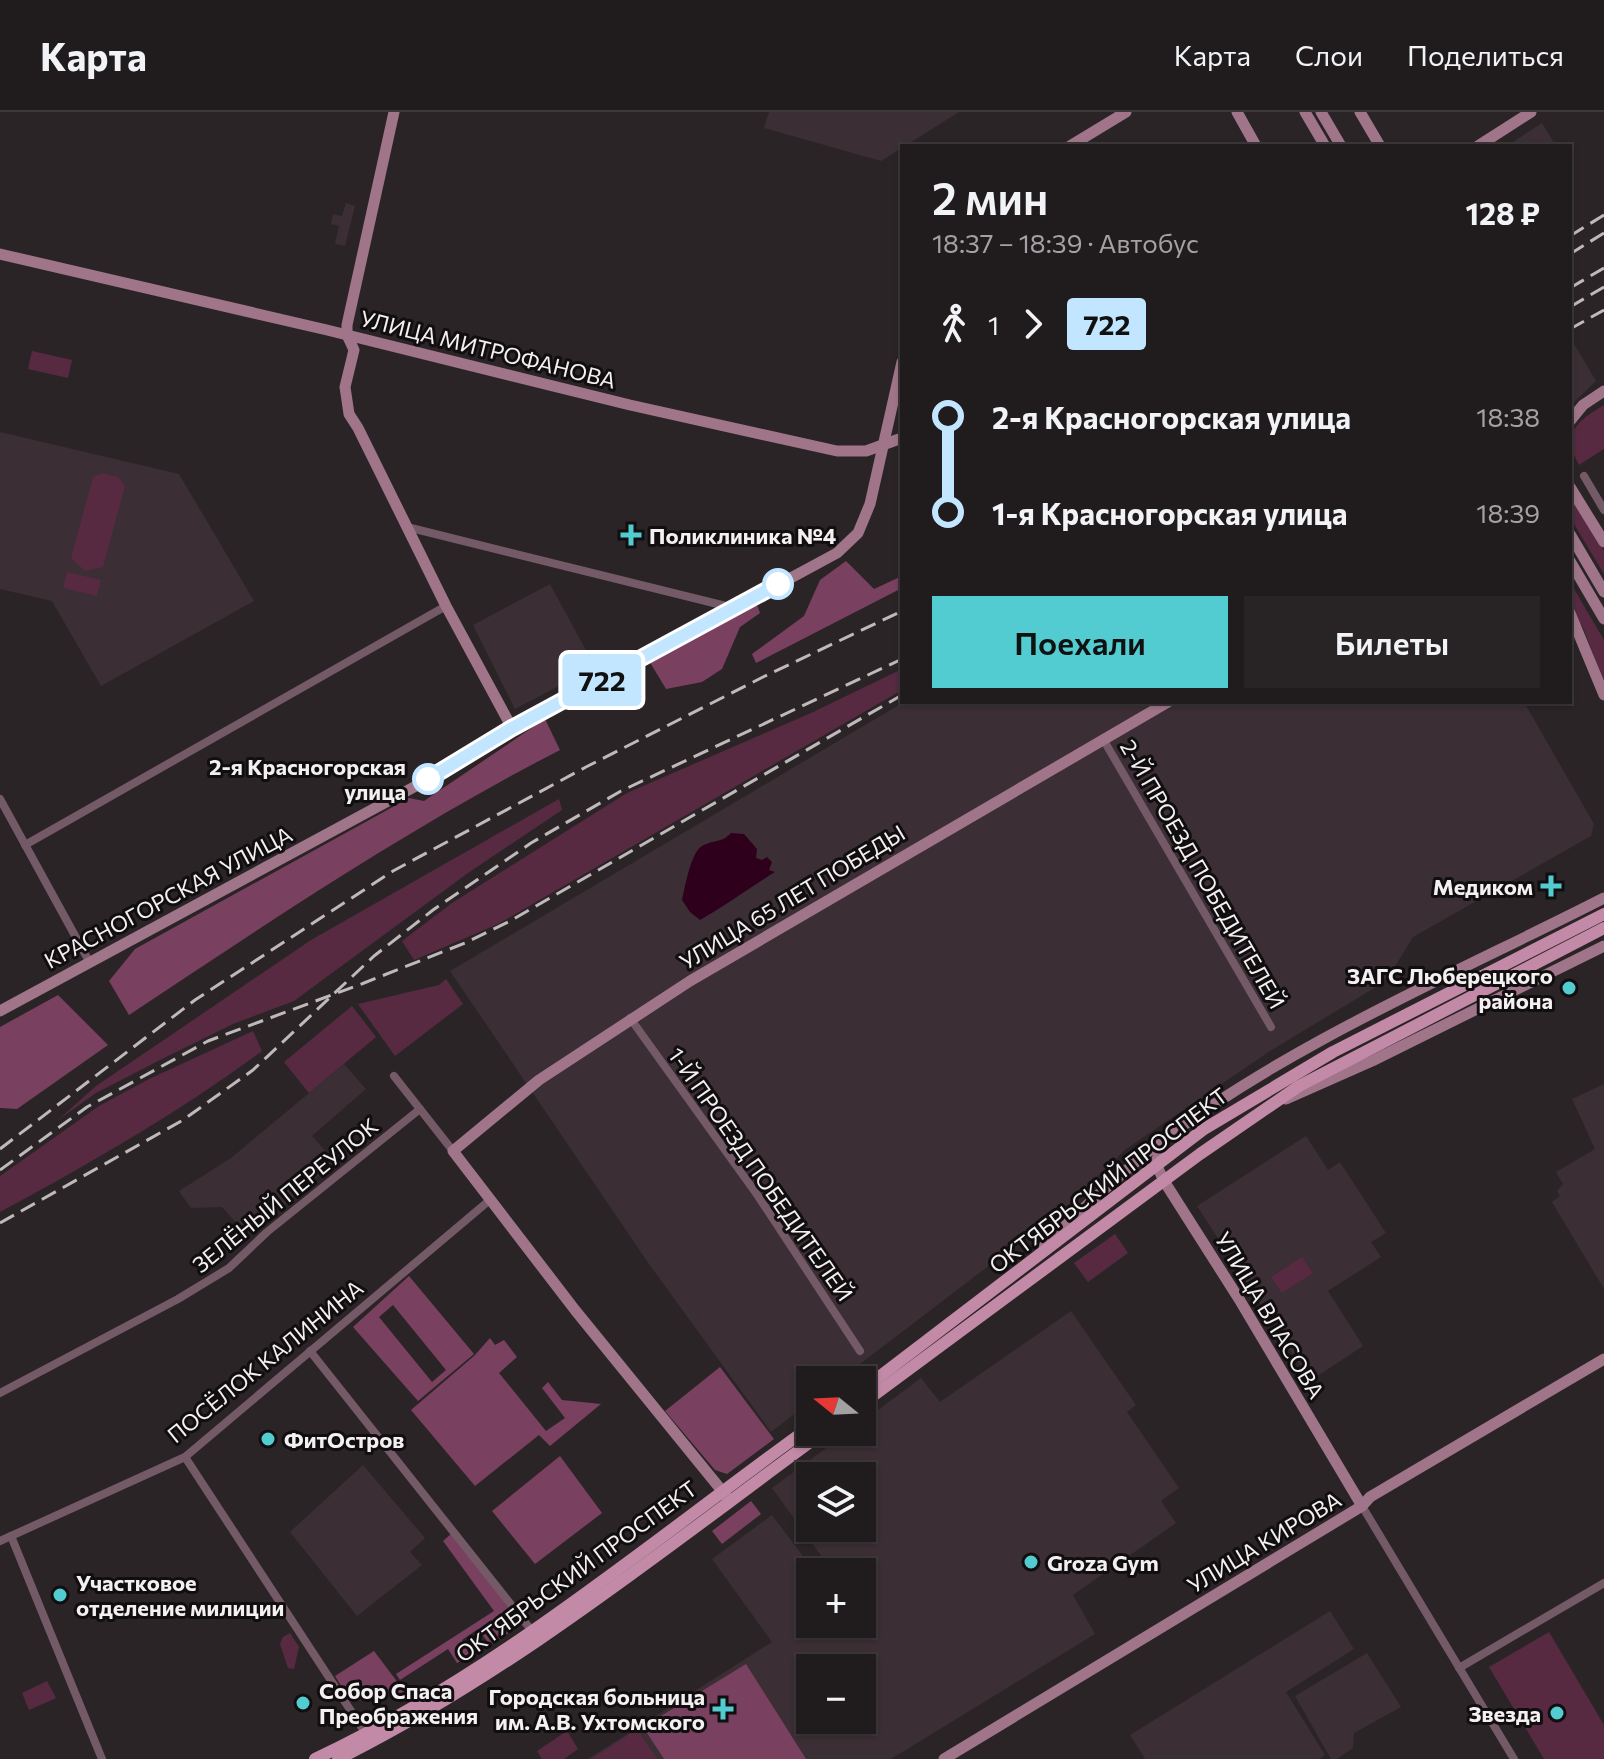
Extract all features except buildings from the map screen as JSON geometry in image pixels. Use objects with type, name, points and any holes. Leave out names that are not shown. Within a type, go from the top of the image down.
[{"type":"main road","points":[[394,112],[347,325],[347,335],[354,350],[345,387],[349,414],[512,728]]},
{"type":"main road","points":[[1073,144],[1126,112]]},
{"type":"main road","points":[[1237,112],[1255,144]]},
{"type":"main road","points":[[1305,112],[1324,144]]},
{"type":"main road","points":[[1321,112],[1340,144]]},
{"type":"main road","points":[[1360,112],[1379,144]]},
{"type":"main road","points":[[1481,144],[1531,112]]},
{"type":"main road","name":"УЛИЦА МИТРОФАНОВА","points":[[0,254],[603,399],[837,451],[866,451],[900,439]]},
{"type":"main road","points":[[884,444],[900,371]]},
{"type":"main road","points":[[1572,419],[1583,405],[1604,391]]},
{"type":"main road","name":"КРАСНОГОРСКАЯ УЛИЦА","points":[[0,1011],[414,787],[512,728],[837,553],[858,533],[870,504],[884,444]]},
{"type":"main road","points":[[1572,490],[1604,542]]},
{"type":"main road","points":[[1572,537],[1604,592]]},
{"type":"main road","points":[[1572,564],[1604,619]]},
{"type":"main road","points":[[1572,618],[1604,695]]},
{"type":"main road","name":"УЛИЦА 65 ЛЕТ ПОБЕДЫ","points":[[453,1151],[539,1080],[630,1018],[1164,704]]},
{"type":"main road","points":[[1008,1280],[1081,1210],[1162,1141],[1285,1061],[1604,898]]},
{"type":"main road","name":"ОКТЯБРЬСКИЙ ПРОСПЕКТ","points":[[876,1379],[1204,1129],[1292,1074],[1604,914]]},
{"type":"main road","name":"ОКТЯБРЬСКИЙ ПРОСПЕКТ","points":[[876,1394],[1260,1111],[1335,1066],[1604,928]]},
{"type":"main road","points":[[1260,1111],[1372,1061],[1604,946]]},
{"type":"main road","points":[[1156,1164],[1162,1141]]},
{"type":"main road","points":[[453,1151],[575,1310],[726,1496]]},
{"type":"main road","name":"УЛИЦА ВЛАСОВА","points":[[1156,1164],[1362,1506]]},
{"type":"main road","name":"УЛИЦА КИРОВА","points":[[944,1759],[1362,1506],[1370,1497],[1604,1359]]},
{"type":"main road","name":"ОКТЯБРЬСКИЙ ПРОСПЕКТ","points":[[338,1759],[439,1704],[538,1641],[796,1438]]},
{"type":"main road","name":"ОКТЯБРЬСКИЙ ПРОСПЕКТ","points":[[315,1759],[433,1695],[803,1446]]},
{"type":"street","points":[[1584,476],[1604,510]]},
{"type":"street","points":[[407,527],[734,608]]},
{"type":"street","points":[[25,845],[446,606]]},
{"type":"street","name":"2-Й ПРОЕЗД ПОБЕДИТЕЛЕЙ","points":[[1103,739],[1271,1027]]},
{"type":"street","points":[[0,799],[90,963]]},
{"type":"street","name":"1-Й ПРОЕЗД ПОБЕДИТЕЛЕЙ","points":[[630,1018],[758,1196],[860,1351]]},
{"type":"street","points":[[394,1076],[453,1151]]},
{"type":"street","name":"ЗЕЛЁНЫЙ ПЕРЕУЛОК","points":[[0,1393],[189,1293],[229,1268],[267,1232],[420,1109]]},
{"type":"street","name":"ПОСЁЛОК КАЛИНИНА","points":[[0,1541],[185,1457],[491,1199]]},
{"type":"street","points":[[310,1351],[532,1631]]},
{"type":"street","points":[[185,1457],[366,1734]]},
{"type":"street","points":[[1362,1506],[1514,1759]]},
{"type":"street","points":[[11,1536],[102,1759]]},
{"type":"street","points":[[1459,1668],[1604,1583]]},
{"type":"shaded area","points":[[769,112],[959,112],[908,144],[900,144],[900,149],[881,161],[764,128]]},
{"type":"shaded area","points":[[1542,123],[1555,144],[1510,144]]},
{"type":"shaded area","points":[[346,203],[355,206],[345,246],[335,244],[339,226],[331,224],[333,214],[342,216]]},
{"type":"shaded area","points":[[1572,345],[1596,381],[1572,404]]},
{"type":"shaded area","points":[[32,351],[72,360],[68,378],[28,369]]},
{"type":"shaded area","points":[[1604,405],[1604,449],[1579,465],[1572,448],[1572,436],[1574,429]]},
{"type":"shaded area","points":[[0,432],[179,474],[254,601],[101,686],[52,601],[0,589]]},
{"type":"shaded area","points":[[102,473],[118,477],[125,486],[103,567],[85,571],[71,558],[93,477]]},
{"type":"shaded area","points":[[1572,498],[1604,551],[1604,574],[1574,524]]},
{"type":"shaded area","points":[[846,561],[874,589],[900,577],[900,589],[756,663],[752,654],[804,616],[820,580]]},
{"type":"shaded area","points":[[67,572],[101,580],[97,596],[63,588]]},
{"type":"shaded area","points":[[550,584],[595,667],[515,709],[473,625]]},
{"type":"shaded area","points":[[1572,585],[1604,640],[1604,682],[1584,630],[1572,609]]},
{"type":"shaded area","points":[[755,599],[760,613],[740,627],[722,669],[702,682],[666,689],[648,659]]},
{"type":"shaded area","points":[[900,670],[900,691],[498,924],[414,960],[402,941],[452,903],[627,793],[811,713]]},
{"type":"shaded area","points":[[901,704],[1525,704],[1594,824],[1591,836],[1413,937],[1391,973],[1376,987],[1270,1051],[1126,1149],[1066,1207],[857,1366],[796,1366],[796,1413],[771,1432],[649,1264],[450,971]]},
{"type":"shaded area","points":[[545,719],[560,750],[395,843],[129,1015],[109,981],[135,949],[409,798],[424,801]]},
{"type":"shaded area","points":[[559,799],[562,810],[468,873],[294,1001],[233,1024],[162,1059],[96,1093],[58,1120],[96,1086],[311,940]]},
{"type":"shaded area","points":[[731,833],[744,834],[757,849],[756,858],[762,860],[767,857],[772,862],[769,870],[775,872],[700,920],[682,900],[692,862],[702,846],[724,839]]},
{"type":"shaded area","points":[[446,979],[463,1004],[395,1056],[358,1004],[439,985]]},
{"type":"shaded area","points":[[58,995],[108,1045],[17,1109],[0,1108],[0,1027]]},
{"type":"shaded area","points":[[352,1006],[376,1037],[309,1093],[284,1062]]},
{"type":"shaded area","points":[[253,1031],[262,1051],[134,1136],[0,1212],[0,1176],[99,1106]]},
{"type":"shaded area","points":[[344,1064],[366,1089],[312,1136],[335,1162],[259,1227],[240,1227],[222,1207],[191,1208],[179,1191],[231,1158]]},
{"type":"shaded area","points":[[1604,1084],[1604,1289],[1552,1202],[1560,1196],[1557,1191],[1563,1184],[1556,1172],[1595,1149],[1572,1099]]},
{"type":"shaded area","points":[[1306,1136],[1328,1170],[1340,1162],[1386,1233],[1371,1242],[1381,1257],[1328,1291],[1363,1346],[1310,1381],[1197,1206]]},
{"type":"shaded area","points":[[1115,1234],[1128,1253],[1088,1282],[1074,1263]]},
{"type":"shaded area","points":[[1302,1257],[1313,1273],[1282,1293],[1271,1277]]},
{"type":"shaded area","points":[[409,1276],[474,1354],[418,1401],[353,1327]],"holes":[[[393,1305],[446,1370],[432,1382],[379,1317]]]},
{"type":"shaded area","points":[[1071,1311],[1136,1405],[1127,1412],[1179,1488],[1161,1501],[1176,1523],[1073,1595],[1095,1634],[891,1759],[588,1759],[772,1642],[712,1559],[772,1515],[804,1558],[796,1558],[796,1638],[876,1638],[876,1558],[823,1558],[811,1542],[876,1542],[876,1462],[807,1462],[829,1446],[876,1446],[876,1412],[921,1378],[940,1402]]},
{"type":"shaded area","points":[[490,1338],[495,1345],[504,1340],[517,1357],[499,1373],[546,1431],[565,1418],[542,1388],[548,1382],[562,1400],[601,1404],[550,1446],[539,1435],[475,1486],[411,1410],[474,1356]]},
{"type":"shaded area","points":[[720,1367],[774,1439],[727,1474],[715,1470],[665,1411]]},
{"type":"shaded area","points":[[560,1456],[602,1513],[535,1564],[492,1511]]},
{"type":"shaded area","points":[[363,1465],[425,1538],[410,1552],[422,1565],[357,1616],[290,1532]]},
{"type":"shaded area","points":[[796,1470],[796,1521],[772,1488]]},
{"type":"shaded area","points":[[751,1501],[761,1514],[722,1544],[712,1531]]},
{"type":"shaded area","points":[[452,1533],[524,1623],[490,1645],[478,1629],[462,1640],[470,1656],[457,1663],[448,1649],[400,1680],[396,1674],[494,1611],[443,1541]]},
{"type":"shaded area","points":[[1330,1611],[1354,1649],[1286,1692],[1325,1755],[1319,1759],[1145,1759],[1130,1735]]},
{"type":"shaded area","name":"Звезда","points":[[1549,1632],[1604,1725],[1604,1759],[1544,1759],[1489,1667]]},
{"type":"shaded area","points":[[290,1633],[299,1647],[294,1669],[288,1668],[280,1644],[283,1637]]},
{"type":"shaded area","points":[[374,1651],[405,1692],[351,1702],[335,1676]]},
{"type":"shaded area","points":[[1367,1653],[1401,1707],[1354,1733],[1353,1748],[1337,1759],[1331,1759],[1295,1696]]},
{"type":"shaded area","name":"Городская больница им. А.В. Ухтомского","points":[[746,1664],[806,1759],[664,1759],[643,1727]]},
{"type":"shaded area","points":[[47,1681],[56,1698],[29,1710],[22,1693]]},
{"type":"shaded area","points":[[637,1729],[657,1759],[592,1759]]},
{"type":"shaded area","points":[[567,1731],[578,1749],[564,1759],[542,1759],[537,1751]]},
{"type":"railway","points":[[1572,235],[1604,215]]},
{"type":"railway","points":[[1572,253],[1604,233]]},
{"type":"railway","points":[[1572,287],[1604,268]]},
{"type":"railway","points":[[1572,306],[1604,287]]},
{"type":"railway","points":[[1572,328],[1604,310]]},
{"type":"railway","points":[[0,1149],[195,1000],[393,871],[586,767],[900,612]]},
{"type":"railway","points":[[0,1223],[183,1120],[253,1070],[374,956],[433,910],[531,843],[621,791],[900,660]]},
{"type":"railway","points":[[0,1170],[87,1107],[208,1041],[465,943],[510,921],[900,696]]},
{"type":"bus line","name":"722","points":[[428,779],[512,728],[778,584]]},
{"type":"place","name":"Поликлиника №4","points":[[631,535]]},
{"type":"place","name":"2-я Красногорская улица","points":[[428,779]]},
{"type":"place","name":"Медиком","points":[[1551,886]]},
{"type":"place","name":"ЗАГС Люберецкого района","points":[[1569,988]]},
{"type":"place","name":"ФитОстров","points":[[268,1439]]},
{"type":"place","name":"Groza Gym","points":[[1031,1562]]},
{"type":"place","name":"Участковое отделение милиции","points":[[60,1595]]},
{"type":"place","name":"Собор Спаса Преображения","points":[[303,1703]]},
{"type":"place","name":"Городская больница им. А.В. Ухтомского","points":[[723,1709]]},
{"type":"place","name":"Звезда","points":[[1557,1713]]}]
